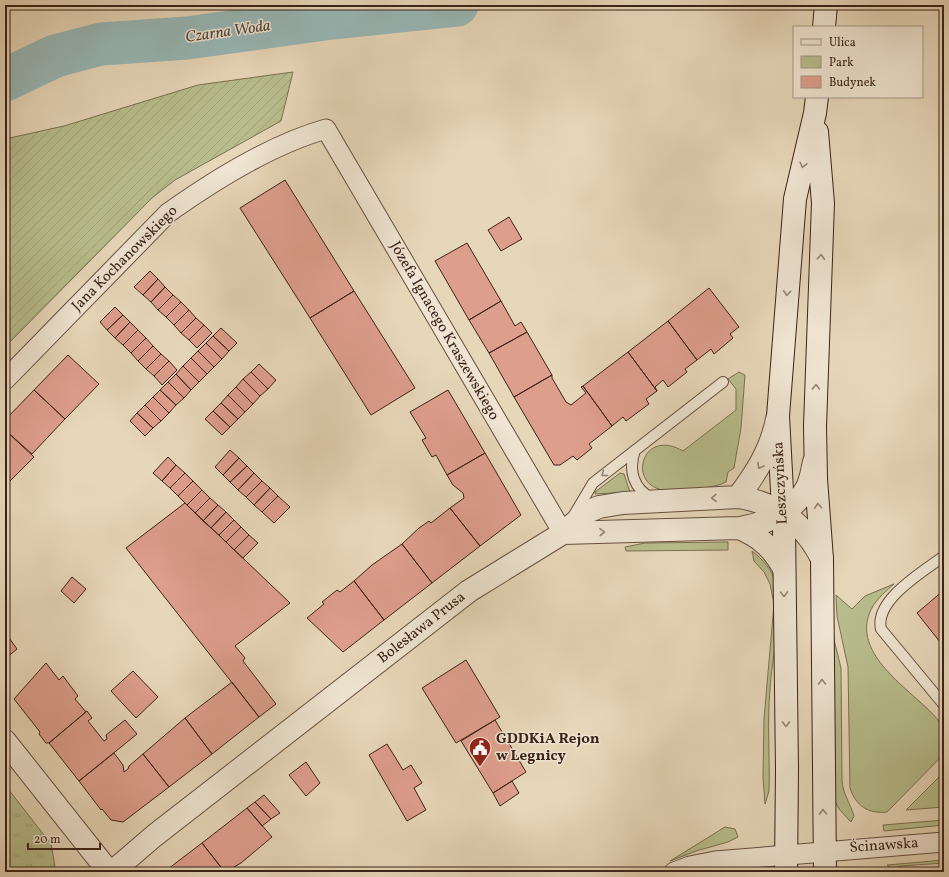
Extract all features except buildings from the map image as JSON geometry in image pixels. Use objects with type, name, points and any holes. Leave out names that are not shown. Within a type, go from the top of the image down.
[{"type":"main road","points":[[824,26],[826,5]]},
{"type":"main road","name":"Leszczyńska","points":[[786,864],[787,768],[783,513],[778,416],[795,199],[816,105]]},
{"type":"main road","name":"Leszczyńska","points":[[816,105],[823,203],[815,457],[822,559],[824,862]]},
{"type":"main road","points":[[738,497],[762,463],[774,434],[778,416]]},
{"type":"main road","points":[[563,534],[739,528],[755,526],[783,513],[796,501],[806,488],[815,457]]},
{"type":"main road","points":[[563,534],[587,512],[599,507],[656,500],[738,497],[770,505],[799,524],[808,535],[822,559]]},
{"type":"main road","points":[[739,528],[755,534],[766,543],[773,550],[784,569]]},
{"type":"main road","name":"Bolesława Prusa","points":[[112,872],[154,836],[469,592],[563,534]]},
{"type":"main road","points":[[5,741],[109,872]]},
{"type":"street","name":"Jana Kochanowskiego","points":[[5,380],[168,213],[195,194],[270,151],[299,138],[326,129]]},
{"type":"street","name":"Józefa Ignacego Kraszewskiego","points":[[326,129],[563,534]]},
{"type":"street","name":"Ścinawska","points":[[674,872],[690,866],[709,862],[786,864],[824,862],[944,842]]},
{"type":"lane","name":"Bolesława Prusa","points":[[563,534],[593,483],[723,382]]},
{"type":"lane","points":[[635,450],[631,465],[634,480],[639,489],[647,496],[656,500]]},
{"type":"lane","points":[[944,556],[892,596],[881,612],[879,623],[880,629],[944,705]]},
{"type":"green space","points":[[293,72],[281,121],[175,180],[152,198],[5,347],[5,139],[64,126],[198,85]]},
{"type":"green space","points":[[739,372],[745,375],[741,428],[734,468],[728,472],[726,482],[707,487],[663,490],[656,488],[648,482],[643,474],[643,465],[645,457],[651,450],[659,446],[670,446],[683,451],[736,410],[736,389],[728,379]]},
{"type":"green space","points":[[620,473],[624,474],[630,492],[595,494],[595,492]]},
{"type":"green space","points":[[728,542],[728,550],[626,551],[625,547],[645,543]]},
{"type":"green space","points":[[752,551],[763,561],[774,578],[778,609],[769,702],[769,791],[765,804],[763,777],[764,719],[774,604],[770,584],[764,572],[754,561]]},
{"type":"green space","points":[[894,584],[873,606],[867,620],[867,634],[871,647],[878,660],[898,682],[930,711],[943,727],[945,736],[944,754],[887,812],[874,812],[859,804],[850,788],[848,667],[837,616],[836,595],[852,609],[865,596]]},
{"type":"green space","points":[[829,620],[841,668],[842,781],[845,794],[854,816],[851,822],[839,809],[832,796]]},
{"type":"green space","points":[[944,772],[944,807],[906,810]]},
{"type":"green space","points":[[5,785],[51,844],[56,872],[5,872]]},
{"type":"green space","points":[[944,820],[944,825],[884,831],[883,825]]},
{"type":"green space","points":[[725,827],[735,829],[738,837],[728,842],[696,851],[670,861]]},
{"type":"green space","points":[[944,860],[944,863],[901,866],[891,869],[887,865]]},
{"type":"waterway","name":"Czarna Woda","points":[[5,80],[55,56],[101,44],[187,38],[332,18],[457,5]]},
{"type":"place","name":"GDDKiA Rejon w Legnicy","points":[[480,768]]}]
